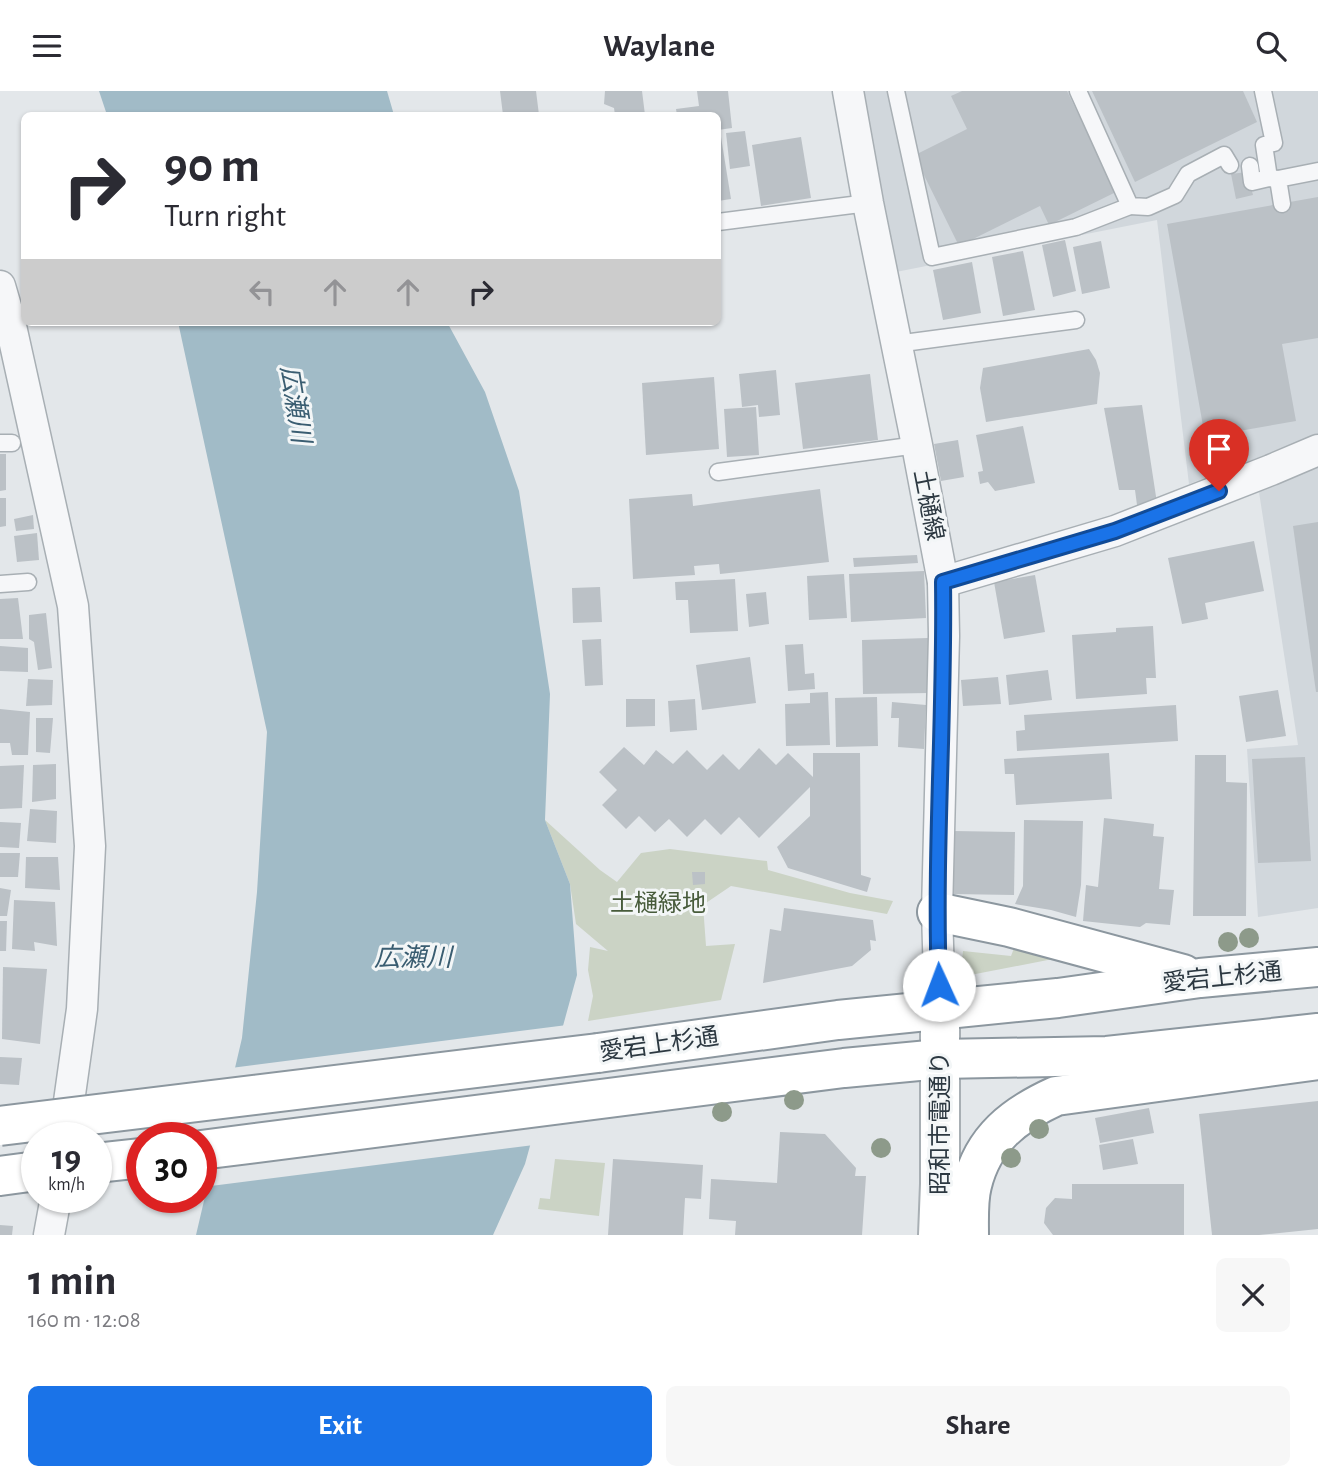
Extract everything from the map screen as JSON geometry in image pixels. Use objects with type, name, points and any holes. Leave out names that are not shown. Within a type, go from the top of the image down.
[{"type":"main road","points":[[937,912],[1009,927],[1200,978]]},
{"type":"main road","name":"愛宕上杉通","points":[[0,1126],[838,1020],[1058,998],[1200,978],[1318,967]]},
{"type":"main road","name":"昭和市電通り","points":[[938,1235],[940,1010]]},
{"type":"main road","name":"愛宕上杉通","points":[[217,1148],[844,1068],[940,1059],[1107,1056],[1318,1033]]},
{"type":"main road","points":[[969,1235],[971,1187],[984,1152],[997,1135],[1033,1106],[1056,1096],[1318,1060]]},
{"type":"main road","points":[[0,1176],[21,1173]]},
{"type":"street","name":"土樋線","points":[[848,91],[867,203],[943,582],[944,649],[937,912],[940,1010]]},
{"type":"street","points":[[0,286],[73,606],[90,846],[82,1009],[66,1122]]},
{"type":"street","points":[[943,582],[1115,531],[1318,450]]},
{"type":"street","points":[[49,1235],[53,1213]]},
{"type":"lane","points":[[896,91],[932,257],[1076,227],[1130,206],[1148,207],[1175,195],[1188,174],[1224,155],[1230,165]]},
{"type":"lane","points":[[1078,91],[1130,206]]},
{"type":"lane","points":[[1263,91],[1274,143],[1264,145],[1282,204]]},
{"type":"lane","points":[[1251,177],[1274,179],[1318,171]]},
{"type":"lane","points":[[721,222],[867,203]]},
{"type":"lane","points":[[897,344],[1076,320]]},
{"type":"lane","points":[[719,472],[917,445]]},
{"type":"lane","points":[[0,584],[27,582]]},
{"type":"shaded area","points":[[861,91],[1318,91],[1318,435],[1189,484],[1157,220],[896,272]]},
{"type":"shaded area","points":[[1318,466],[1318,908],[1258,917],[1247,749],[1298,745],[1259,492]]},
{"type":"green space","name":"土樋緑地","points":[[545,820],[617,882],[641,853],[670,849],[767,861],[768,870],[850,893],[893,901],[887,914],[731,886],[703,905],[706,946],[735,944],[721,1000],[588,1021],[593,996],[588,970],[590,947],[608,951],[576,924],[570,884]]},
{"type":"green space","points":[[1016,943],[1058,958],[960,977],[963,951],[1011,956]]},
{"type":"green space","points":[[555,1159],[605,1163],[599,1216],[538,1209],[540,1198],[550,1199]]},
{"type":"water","points":[[99,91],[387,91],[393,112],[106,112]]},
{"type":"water","name":"広瀬川","points":[[179,326],[449,326],[485,392],[519,491],[550,694],[545,820],[570,884],[577,975],[525,1164],[493,1235],[196,1235],[201,1213],[217,1213],[217,1145],[242,1038],[257,892],[267,732]]},
{"type":"pier","points":[[567,1025],[534,1145],[217,1185],[217,1128],[231,1068]]},
{"type":"building","points":[[500,91],[536,91],[539,112],[503,112]]},
{"type":"building","points":[[605,91],[642,91],[645,112],[615,112],[614,108],[604,104]]},
{"type":"building","points":[[697,91],[728,91],[732,128],[721,130],[721,112],[676,112],[676,109],[699,106]]},
{"type":"building","points":[[962,91],[1067,91],[1116,192],[1049,225],[1040,206],[959,246],[918,163],[909,158],[967,129],[951,96]]},
{"type":"building","points":[[1092,91],[1243,91],[1257,122],[1135,182]]},
{"type":"building","points":[[745,131],[750,166],[730,169],[726,133]]},
{"type":"building","points":[[721,137],[731,199],[721,201]]},
{"type":"building","points":[[801,137],[811,198],[761,206],[752,145]]},
{"type":"building","points":[[1247,172],[1253,195],[1236,199],[1231,174]]},
{"type":"building","points":[[1318,197],[1318,338],[1282,344],[1296,421],[1205,437],[1167,224]]},
{"type":"building","points":[[1065,240],[1076,291],[1053,297],[1042,245]]},
{"type":"building","points":[[1101,241],[1110,288],[1082,294],[1073,247]]},
{"type":"building","points":[[1023,251],[1035,310],[1003,316],[992,257]]},
{"type":"building","points":[[972,262],[981,313],[943,320],[933,270]]},
{"type":"building","points":[[1089,349],[1100,373],[1097,404],[986,422],[980,388],[983,368]]},
{"type":"building","points":[[776,370],[780,415],[759,417],[758,405],[742,407],[739,374]]},
{"type":"building","points":[[870,374],[878,440],[803,449],[795,383]]},
{"type":"building","points":[[714,377],[719,449],[646,455],[642,383]]},
{"type":"building","points":[[1142,405],[1157,503],[1137,505],[1135,490],[1119,490],[1104,408]]},
{"type":"building","points":[[756,407],[759,455],[727,457],[724,409]]},
{"type":"building","points":[[1023,426],[1035,483],[995,491],[988,482],[980,484],[978,472],[983,471],[976,435]]},
{"type":"building","points":[[958,440],[964,477],[941,481],[934,444]]},
{"type":"building","points":[[0,454],[6,454],[6,490],[0,491]]},
{"type":"building","points":[[820,489],[829,562],[720,574],[719,564],[694,566],[695,575],[633,579],[629,499],[692,494],[693,506]]},
{"type":"building","points":[[0,498],[6,498],[6,526],[0,527]]},
{"type":"building","points":[[33,515],[34,529],[16,531],[14,519]]},
{"type":"building","points":[[1318,522],[1318,692],[1316,692],[1293,526]]},
{"type":"building","points":[[37,533],[39,560],[17,562],[14,536]]},
{"type":"building","points":[[1254,541],[1264,591],[1205,603],[1208,619],[1182,624],[1168,558]]},
{"type":"building","points":[[917,555],[918,563],[854,567],[853,558]]},
{"type":"building","points":[[924,571],[926,618],[851,622],[849,574]]},
{"type":"building","points":[[844,574],[847,618],[809,620],[807,576]]},
{"type":"building","points":[[1035,575],[1045,632],[1004,639],[994,582]]},
{"type":"building","points":[[735,579],[738,631],[690,633],[688,600],[676,600],[675,582]]},
{"type":"building","points":[[600,587],[602,622],[573,623],[572,588]]},
{"type":"building","points":[[766,592],[769,624],[749,627],[746,594]]},
{"type":"building","points":[[18,598],[23,639],[0,639],[0,599]]},
{"type":"building","points":[[46,613],[52,668],[38,670],[34,642],[29,639],[29,615]]},
{"type":"building","points":[[1153,626],[1156,678],[1146,678],[1147,694],[1076,699],[1072,635]]},
{"type":"building","points":[[928,638],[930,693],[863,694],[862,640]]},
{"type":"building","points":[[601,639],[603,685],[585,686],[582,640]]},
{"type":"building","points":[[803,644],[805,674],[814,673],[815,689],[788,691],[785,645]]},
{"type":"building","points":[[0,646],[28,648],[28,672],[0,671]]},
{"type":"building","points":[[750,657],[756,703],[702,710],[696,665]]},
{"type":"building","points":[[1048,670],[1052,700],[1009,705],[1006,675]]},
{"type":"building","points":[[998,677],[1001,704],[963,706],[961,680]]},
{"type":"building","points":[[28,679],[53,680],[52,705],[26,706]]},
{"type":"building","points":[[1278,690],[1286,736],[1246,742],[1239,696]]},
{"type":"building","points":[[828,692],[830,745],[786,746],[785,704],[810,703],[810,693]]},
{"type":"building","points":[[877,697],[878,746],[836,747],[835,698]]},
{"type":"building","points":[[626,699],[655,699],[655,726],[626,727]]},
{"type":"building","points":[[695,699],[697,730],[670,732],[668,701]]},
{"type":"building","points":[[892,702],[926,705],[924,749],[898,747],[899,718],[891,718]]},
{"type":"building","points":[[1176,705],[1178,741],[1017,751],[1016,731],[1025,730],[1024,715]]},
{"type":"building","points":[[0,709],[30,712],[28,755],[12,755],[10,743],[0,743]]},
{"type":"building","points":[[36,718],[53,718],[50,753],[36,752]]},
{"type":"building","points":[[624,747],[644,765],[656,750],[673,764],[687,750],[707,770],[723,754],[739,770],[759,748],[776,765],[788,753],[813,777],[813,753],[860,753],[861,875],[871,878],[867,892],[788,868],[777,847],[810,816],[810,787],[759,838],[739,817],[721,835],[705,819],[687,837],[669,819],[655,832],[639,816],[626,829],[602,805],[617,790],[599,772]]},
{"type":"building","points":[[1109,753],[1112,799],[1016,805],[1014,774],[1005,774],[1004,759]]},
{"type":"building","points":[[1195,755],[1226,755],[1226,782],[1247,783],[1246,916],[1193,916]]},
{"type":"building","points":[[1305,757],[1311,861],[1258,863],[1252,759]]},
{"type":"building","points":[[56,764],[56,799],[32,802],[33,765]]},
{"type":"building","points":[[24,765],[22,808],[0,809],[0,766]]},
{"type":"building","points":[[30,809],[57,811],[56,843],[27,841]]},
{"type":"building","points":[[1104,818],[1154,824],[1153,836],[1164,837],[1159,889],[1174,890],[1170,925],[1146,923],[1140,927],[1083,921],[1086,885],[1098,887]]},
{"type":"building","points":[[1024,820],[1083,821],[1081,885],[1076,917],[1015,904],[1023,886]]},
{"type":"building","points":[[0,822],[21,823],[19,848],[0,847]]},
{"type":"building","points":[[953,831],[1015,832],[1014,895],[952,894]]},
{"type":"building","points":[[0,853],[20,853],[18,877],[0,877]]},
{"type":"building","points":[[26,857],[58,857],[60,890],[25,888]]},
{"type":"building","points":[[692,872],[705,872],[705,884],[693,885]]},
{"type":"building","points":[[0,888],[11,890],[7,916],[0,916]]},
{"type":"building","points":[[14,900],[55,902],[57,946],[34,942],[35,951],[12,949]]},
{"type":"building","points":[[784,908],[873,920],[876,941],[870,940],[871,950],[852,966],[763,983],[770,929],[781,931]]},
{"type":"building","points":[[0,921],[7,921],[6,951],[0,951]]},
{"type":"building","points":[[3,967],[47,969],[40,1044],[2,1039]]},
{"type":"building","points":[[0,1057],[22,1058],[19,1085],[0,1084]]},
{"type":"building","points":[[1318,1101],[1318,1229],[1259,1235],[1212,1235],[1199,1114]]},
{"type":"building","points":[[1149,1108],[1154,1133],[1100,1143],[1095,1118]]},
{"type":"building","points":[[780,1132],[825,1134],[856,1168],[855,1176],[866,1176],[862,1235],[735,1235],[736,1221],[709,1219],[711,1179],[777,1183]]},
{"type":"building","points":[[1133,1139],[1138,1164],[1103,1170],[1099,1145]]},
{"type":"building","points":[[613,1159],[703,1165],[701,1199],[685,1198],[683,1235],[608,1235]]},
{"type":"building","points":[[1072,1184],[1184,1184],[1184,1235],[1053,1235],[1044,1223],[1046,1208],[1055,1198],[1072,1199]]},
{"type":"building","points":[[0,1225],[13,1226],[12,1235],[0,1235]]},
{"type":"route","points":[[939,985],[937,912],[943,582],[1115,531],[1219,491]]}]
